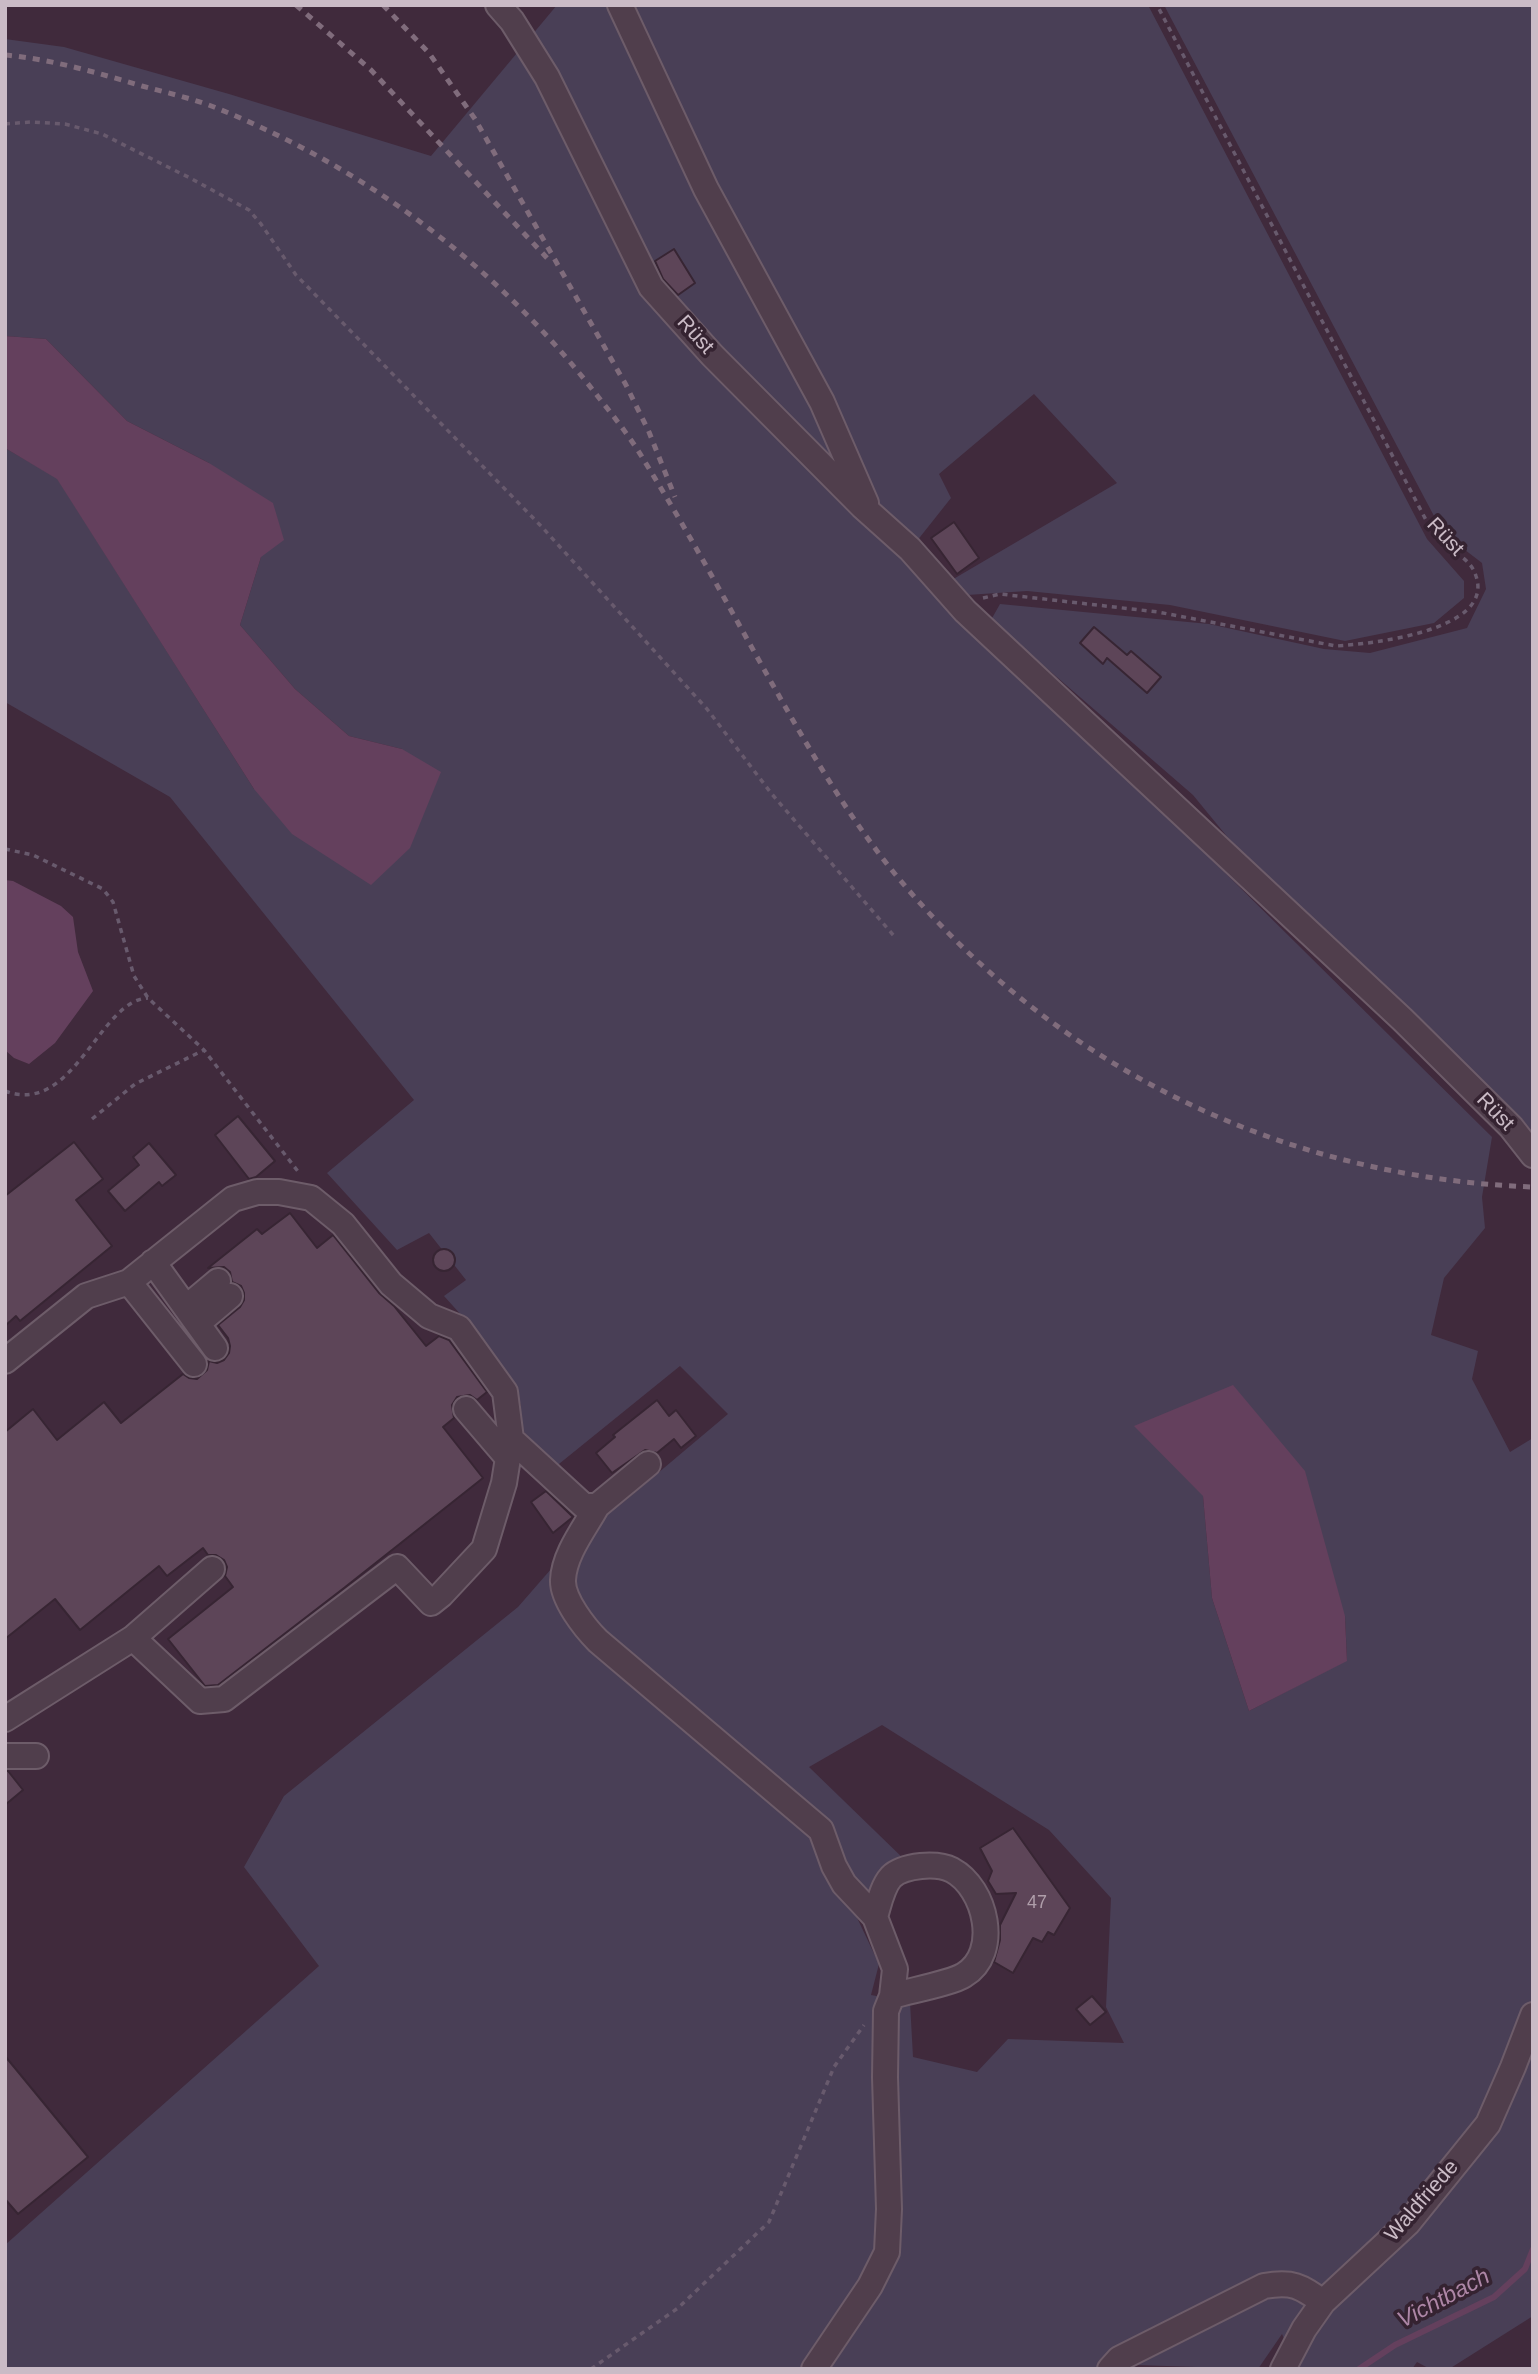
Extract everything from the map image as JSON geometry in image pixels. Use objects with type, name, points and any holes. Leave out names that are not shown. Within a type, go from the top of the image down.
[{"type":"street","name":"Rüst","points":[[498,5],[512,21],[548,77],[651,287],[712,355],[872,515],[910,549],[965,611],[1403,1020],[1511,1127],[1533,1155]]},
{"type":"street","points":[[620,5],[706,189],[822,402],[872,515]]},
{"type":"street","points":[[5,1361],[86,1296],[129,1282],[233,1199],[257,1192],[279,1192],[311,1198],[343,1224],[391,1284],[429,1316],[459,1328],[505,1392],[509,1448],[504,1483],[484,1549],[442,1595],[431,1603],[397,1567],[224,1699],[200,1701],[133,1638]]},
{"type":"street","points":[[153,1262],[215,1348]]},
{"type":"street","points":[[129,1282],[194,1364]]},
{"type":"street","points":[[193,1315],[224,1288]]},
{"type":"street","points":[[466,1409],[509,1448],[584,1506],[597,1506]]},
{"type":"street","points":[[648,1464],[597,1506],[567,1561],[562,1582],[583,1625],[598,1641],[821,1829],[834,1866],[844,1884],[876,1917],[895,1969],[892,1996],[886,2011],[889,2209],[887,2252],[870,2286],[814,2369]]},
{"type":"street","points":[[5,1719],[133,1638],[212,1569]]},
{"type":"street","points":[[5,1756],[36,1756]]},
{"type":"street","points":[[876,1917],[882,1894],[892,1876],[911,1867],[935,1865],[953,1870],[965,1881],[978,1896],[984,1912],[983,1950],[975,1966],[963,1976],[892,1996]]},
{"type":"street","name":"Waldfriede","points":[[1283,2369],[1304,2329],[1323,2302],[1408,2223],[1488,2123],[1533,2014]]},
{"type":"street","points":[[1110,2369],[1119,2359],[1264,2286],[1282,2283],[1298,2285],[1323,2302]]},
{"type":"path","name":"Rüst","points":[[965,611],[976,599],[1000,594],[1158,612],[1336,646],[1360,645],[1443,625],[1468,608],[1475,598],[1478,587],[1473,568],[1465,558],[1444,543],[1426,520],[1157,5]]},
{"type":"path","points":[[5,124],[65,124],[102,134],[250,211],[296,275],[541,526],[707,709],[771,793],[894,936]]},
{"type":"path","points":[[5,849],[33,855],[103,889],[113,902],[134,976],[148,998],[204,1050],[304,1179],[311,1198]]},
{"type":"path","points":[[5,1091],[19,1096],[43,1093],[69,1072],[117,1014],[140,998],[148,998]]},
{"type":"path","points":[[92,1119],[135,1084],[204,1050]]},
{"type":"path","points":[[591,2369],[678,2308],[769,2222],[834,2067],[872,2015]]},
{"type":"shaded area","points":[[557,5],[1148,5],[1427,539],[1464,581],[1464,598],[1434,623],[1345,641],[1170,605],[1027,591],[967,595],[950,581],[1117,483],[1034,394],[939,474],[951,498],[905,556],[1492,1137],[1482,1197],[1485,1228],[1444,1278],[1431,1335],[1478,1351],[1472,1379],[1510,1452],[1533,1438],[1533,2316],[1449,2369],[1430,2369],[1417,2362],[1412,2369],[1292,2369],[1294,2360],[1282,2334],[1258,2369],[1135,2365],[1134,2369],[5,2369],[5,2245],[319,1966],[244,1867],[284,1796],[518,1607],[592,1522],[620,1505],[728,1414],[680,1366],[554,1468],[520,1427],[521,1406],[515,1384],[481,1337],[444,1296],[466,1280],[429,1233],[397,1250],[327,1173],[414,1100],[170,797],[5,702],[5,448],[57,478],[254,789],[402,749],[349,736],[295,689],[240,625],[261,557],[209,463],[127,421],[46,339],[5,336],[5,39],[64,47],[431,156]],"holes":[[[1203,1496],[1345,1616],[1347,1660],[1249,1711],[1212,1598]],[[882,1725],[1049,1830],[1111,1898],[1106,2007],[1124,2043],[1008,2039],[977,2072],[913,2057],[910,2002],[871,1995],[879,1964],[851,1905],[908,1863],[809,1767]]]},
{"type":"shaded area","points":[[1164,5],[1533,5],[1533,1133],[1523,1120],[1311,939],[1193,795],[991,620],[1000,604],[1209,624],[1324,649],[1370,653],[1467,628],[1486,589],[1482,563],[1443,533]]},
{"type":"shaded area","points":[[5,336],[46,339],[127,421],[209,463],[273,503],[284,540],[261,557],[240,625],[295,689],[349,736],[402,749],[441,772],[410,848],[371,885],[292,834],[254,789],[57,479],[5,448]]},
{"type":"shaded area","points":[[5,880],[13,881],[61,906],[73,917],[78,952],[93,991],[55,1043],[29,1064],[14,1058],[5,1050]]},
{"type":"shaded area","points":[[1233,1385],[1305,1471],[1345,1616],[1347,1661],[1249,1711],[1212,1598],[1203,1496],[1134,1426]]},
{"type":"building","points":[[674,249],[695,283],[678,295],[663,279],[655,261]]},
{"type":"building","points":[[954,522],[979,558],[957,574],[931,538]]},
{"type":"building","points":[[1094,627],[1127,655],[1131,651],[1161,677],[1147,693],[1107,658],[1103,664],[1080,643]]},
{"type":"building","points":[[238,1116],[275,1161],[256,1177],[249,1179],[215,1135]]},
{"type":"building","points":[[74,1142],[103,1179],[76,1200],[112,1246],[20,1321],[16,1316],[5,1326],[5,1196]]},
{"type":"building","points":[[149,1143],[176,1175],[162,1186],[159,1182],[125,1211],[108,1191],[139,1165],[133,1157]]},
{"type":"building","points":[[290,1213],[317,1248],[333,1235],[426,1346],[439,1336],[449,1340],[487,1392],[477,1400],[470,1395],[457,1397],[452,1405],[454,1418],[443,1427],[483,1478],[218,1685],[205,1686],[168,1639],[233,1587],[225,1576],[227,1567],[224,1560],[216,1555],[208,1555],[203,1548],[167,1576],[159,1566],[80,1630],[55,1599],[5,1639],[5,1432],[33,1409],[57,1440],[104,1402],[121,1423],[183,1374],[197,1379],[207,1370],[209,1361],[217,1363],[224,1360],[230,1346],[228,1338],[218,1325],[240,1307],[244,1293],[241,1286],[232,1282],[230,1272],[224,1267],[208,1268],[257,1229],[262,1234]]},
{"type":"building","points":[[444,1249],[454,1256],[455,1260],[448,1270],[444,1271],[434,1264],[433,1260],[440,1250]]},
{"type":"building","points":[[657,1400],[669,1416],[676,1410],[696,1436],[681,1448],[674,1439],[657,1453],[645,1450],[612,1473],[596,1453],[615,1437],[613,1435]]},
{"type":"building","points":[[546,1491],[573,1517],[553,1533],[531,1502]]},
{"type":"building","points":[[5,1771],[8,1771],[23,1790],[5,1805]]},
{"type":"building","points":[[1013,1828],[1070,1908],[1054,1935],[1048,1932],[1042,1942],[1033,1938],[1013,1973],[994,1962],[1000,1940],[1000,1925],[1016,1893],[996,1894],[988,1881],[992,1871],[980,1848]]},
{"type":"building","points":[[1092,1996],[1106,2012],[1090,2025],[1076,2009]]},
{"type":"building","points":[[5,2056],[88,2157],[18,2214],[5,2199]]},
{"type":"waterway","name":"Vichtbach","points":[[1359,2369],[1395,2345],[1494,2297],[1525,2269],[1533,2249]]},
{"type":"railway","points":[[296,5],[371,70],[547,258]]},
{"type":"railway","points":[[383,5],[429,53],[475,119],[626,385],[649,432],[675,497]]},
{"type":"railway","points":[[5,55],[74,67],[219,109],[326,160],[376,191],[470,261],[554,344],[620,424],[693,543],[813,755],[877,851],[958,942],[1027,1003],[1101,1055],[1180,1100],[1263,1135],[1350,1161],[1440,1179],[1533,1187]]}]
